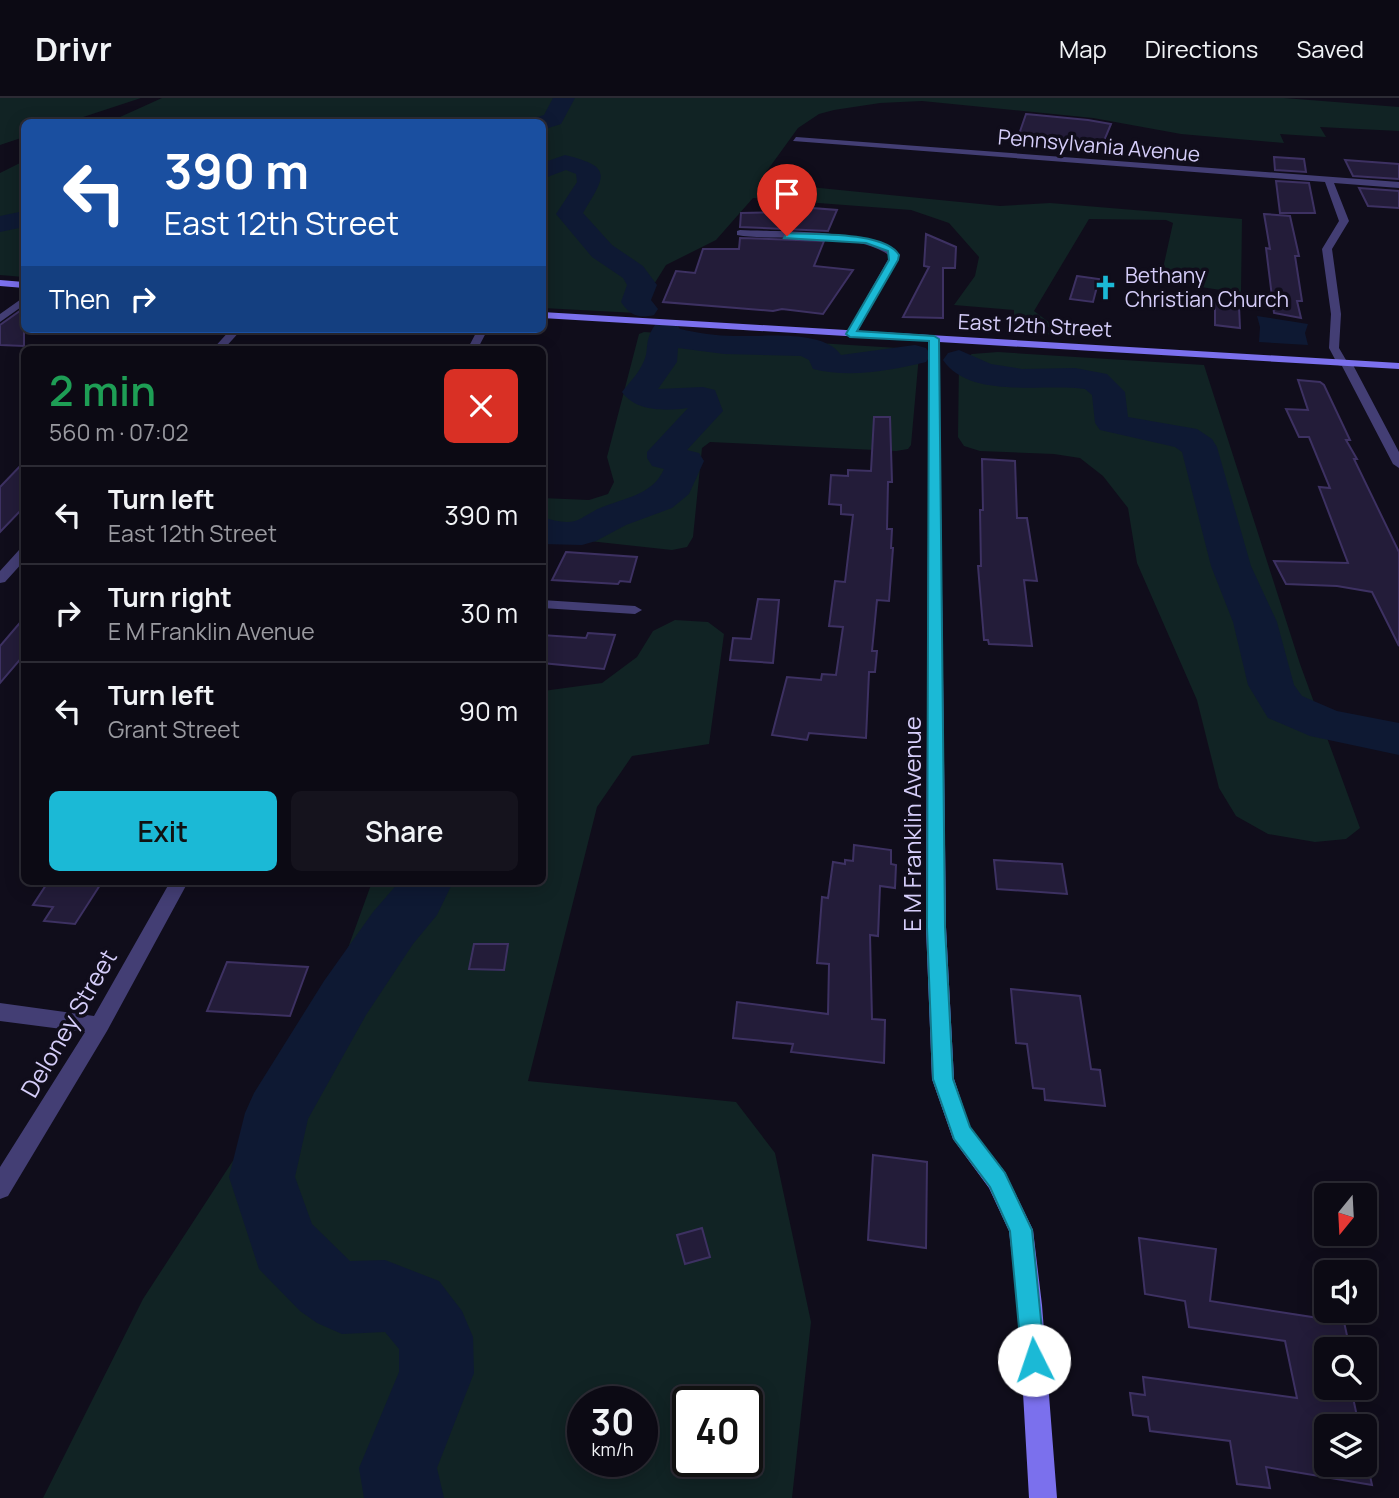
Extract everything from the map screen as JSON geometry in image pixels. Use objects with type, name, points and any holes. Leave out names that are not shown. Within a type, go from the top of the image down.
[{"type":"street","name":"Pennsylvania Avenue","points":[[796,139],[1399,185]]},
{"type":"street","points":[[1329,181],[1344,221],[1327,249],[1336,313],[1334,348],[1399,464]]},
{"type":"street","points":[[740,233],[867,241],[886,246],[894,253],[893,260],[850,334]]},
{"type":"street","points":[[0,283],[21,285]]},
{"type":"street","points":[[0,319],[21,302]]},
{"type":"street","name":"East 12th Street","points":[[546,316],[1399,366]]},
{"type":"street","points":[[221,346],[233,333]]},
{"type":"street","name":"E M Franklin Avenue","points":[[934,339],[936,927],[943,1079],[961,1132],[997,1180],[1021,1230],[1030,1304],[1043,1498]]},
{"type":"street","points":[[0,579],[21,556]]},
{"type":"street","points":[[546,604],[635,610]]},
{"type":"street","name":"Deloney Street","points":[[0,1188],[100,1025],[177,885]]},
{"type":"street","points":[[0,1012],[100,1025]]},
{"type":"shaded area","points":[[0,98],[141,98],[77,119],[21,119],[21,138],[0,145]]},
{"type":"shaded area","points":[[162,98],[1284,98],[1399,107],[1399,131],[1320,127],[1326,137],[1280,134],[1284,143],[1181,134],[1093,118],[922,101],[880,103],[819,114],[798,128],[759,182],[1000,206],[1050,203],[1242,219],[1241,293],[1167,282],[1162,273],[1173,223],[1166,220],[1089,219],[1034,311],[1066,335],[1014,333],[1014,310],[954,305],[975,276],[979,257],[949,223],[911,210],[753,198],[716,240],[666,265],[636,313],[546,308],[546,119],[116,119]]},
{"type":"shaded area","points":[[21,162],[21,277],[0,275],[0,173]]},
{"type":"shaded area","points":[[644,332],[914,349],[919,355],[911,445],[908,449],[896,451],[710,442],[702,448],[693,537],[687,547],[672,550],[546,536],[546,498],[589,500],[608,494],[614,482],[607,457],[639,334]]},
{"type":"shaded area","points":[[998,352],[1204,365],[1300,664],[1360,828],[1346,839],[1315,842],[1268,834],[1236,816],[1219,788],[1197,700],[1137,563],[1128,508],[1103,476],[1080,458],[1054,454],[980,451],[964,446],[958,437],[959,361],[972,354]]},
{"type":"shaded area","points":[[675,620],[708,622],[724,634],[709,744],[632,756],[597,807],[528,1081],[736,1102],[775,1153],[811,1322],[792,1498],[43,1498],[143,1299],[262,1116],[328,1003],[371,885],[546,885],[546,691],[602,683],[637,657],[653,631]]},
{"type":"water","points":[[1257,316],[1308,324],[1305,333],[1308,345],[1259,342],[1260,327]]},
{"type":"building","points":[[1026,114],[1111,124],[1099,153],[1016,143]]},
{"type":"building","points":[[1274,157],[1304,159],[1306,172],[1275,170]]},
{"type":"building","points":[[1345,160],[1399,164],[1399,179],[1353,176]]},
{"type":"building","points":[[1276,181],[1309,183],[1315,213],[1280,213]]},
{"type":"building","points":[[1359,188],[1399,191],[1399,208],[1368,206]]},
{"type":"building","points":[[786,206],[837,210],[828,231],[740,227],[741,213],[787,212]]},
{"type":"building","points":[[1264,214],[1290,216],[1299,256],[1295,256],[1302,301],[1297,301],[1301,318],[1274,313],[1266,248],[1270,249]]},
{"type":"building","points":[[926,234],[956,247],[955,268],[943,268],[943,318],[903,317],[929,267],[924,266]]},
{"type":"building","points":[[740,238],[824,241],[814,266],[853,270],[823,314],[663,302],[676,271],[695,273],[703,249],[739,249]]},
{"type":"building","points":[[1077,276],[1099,279],[1093,302],[1070,299]]},
{"type":"building","points":[[1215,303],[1239,306],[1240,328],[1215,325]]},
{"type":"building","points":[[21,310],[24,346],[0,345],[0,325]]},
{"type":"building","points":[[1298,380],[1320,382],[1324,385],[1350,440],[1346,440],[1357,459],[1354,459],[1399,552],[1399,646],[1372,592],[1337,586],[1286,584],[1274,561],[1348,563],[1319,487],[1330,488],[1309,437],[1299,437],[1286,409],[1308,410]]},
{"type":"building","points":[[874,417],[890,417],[892,482],[888,482],[887,529],[892,529],[893,548],[889,601],[877,600],[872,651],[877,651],[875,672],[869,672],[866,738],[809,733],[807,740],[772,735],[787,677],[821,680],[822,674],[836,675],[843,627],[829,626],[835,581],[845,582],[853,515],[841,514],[841,505],[829,504],[831,475],[848,476],[848,470],[871,471]]},
{"type":"building","points":[[982,459],[1015,461],[1017,518],[1027,518],[1037,581],[1024,580],[1032,646],[989,644],[988,640],[984,640],[978,566],[981,566]]},
{"type":"building","points":[[21,465],[21,510],[0,532],[0,487]]},
{"type":"building","points":[[566,552],[637,557],[630,582],[620,581],[618,584],[552,580]]},
{"type":"building","points":[[758,599],[779,600],[773,663],[730,660],[733,638],[751,639]]},
{"type":"building","points":[[21,622],[21,658],[0,683],[0,646]]},
{"type":"building","points":[[588,633],[615,635],[604,669],[546,663],[546,635],[586,638]]},
{"type":"building","points":[[854,845],[891,850],[891,864],[896,865],[895,888],[880,886],[878,936],[870,935],[872,1019],[885,1020],[884,1063],[791,1052],[793,1044],[733,1038],[737,1002],[828,1014],[829,964],[817,963],[822,897],[828,898],[833,862],[845,864],[845,860],[853,861]]},
{"type":"building","points":[[994,860],[1062,864],[1067,894],[997,889]]},
{"type":"building","points":[[46,885],[100,885],[75,924],[44,921],[53,907],[33,905]]},
{"type":"building","points":[[474,944],[508,944],[504,970],[469,969]]},
{"type":"building","points":[[227,962],[308,967],[290,1016],[207,1011]]},
{"type":"building","points":[[1011,989],[1080,996],[1091,1069],[1100,1070],[1105,1106],[1045,1100],[1044,1089],[1033,1088],[1027,1044],[1016,1043]]},
{"type":"building","points":[[873,1155],[927,1162],[926,1248],[868,1240]]},
{"type":"building","points":[[702,1228],[710,1257],[685,1264],[677,1235]]},
{"type":"building","points":[[1139,1238],[1216,1249],[1210,1301],[1314,1317],[1314,1323],[1344,1323],[1347,1337],[1314,1337],[1314,1400],[1354,1400],[1356,1414],[1314,1414],[1314,1475],[1266,1467],[1270,1488],[1237,1484],[1230,1441],[1150,1431],[1148,1417],[1133,1415],[1130,1393],[1145,1395],[1143,1377],[1297,1398],[1285,1341],[1189,1327],[1185,1301],[1145,1294]]},
{"type":"building","points":[[1325,1477],[1370,1477],[1372,1485]]},
{"type":"waterway","points":[[546,122],[553,119],[564,98]]},
{"type":"waterway","points":[[546,170],[565,162],[588,170],[589,182],[569,214],[602,251],[633,272],[642,285],[636,302],[643,309]]},
{"type":"waterway","points":[[0,224],[21,220]]},
{"type":"waterway","points":[[666,332],[669,337]]},
{"type":"waterway","points":[[546,531],[551,534],[582,533],[612,517],[658,500],[676,486],[686,461],[665,458],[665,452],[706,411],[703,397],[662,400],[639,392],[661,362],[662,339],[669,337]]},
{"type":"waterway","points":[[669,337],[710,344],[806,348],[826,357],[824,362],[846,365],[915,355]]},
{"type":"waterway","points":[[959,360],[982,373],[1022,379],[1075,378],[1095,381],[1108,392],[1112,423],[1161,435],[1184,437],[1199,447],[1231,566],[1255,622],[1271,685],[1285,707],[1327,725],[1399,739]]},
{"type":"waterway","points":[[404,1498],[398,1468],[437,1373],[436,1337],[413,1307],[385,1296],[342,1298],[325,1286],[284,1245],[262,1177],[277,1113],[345,998],[393,928],[418,900],[425,885]]},
{"type":"place","name":"Bethany Christian Church","points":[[1105,287]]},
{"type":"route","points":[[787,236],[867,241],[881,244],[891,250],[895,255],[893,260],[850,334],[934,339],[936,927],[943,1079],[961,1132],[997,1180],[1021,1230],[1034,1360]]}]
